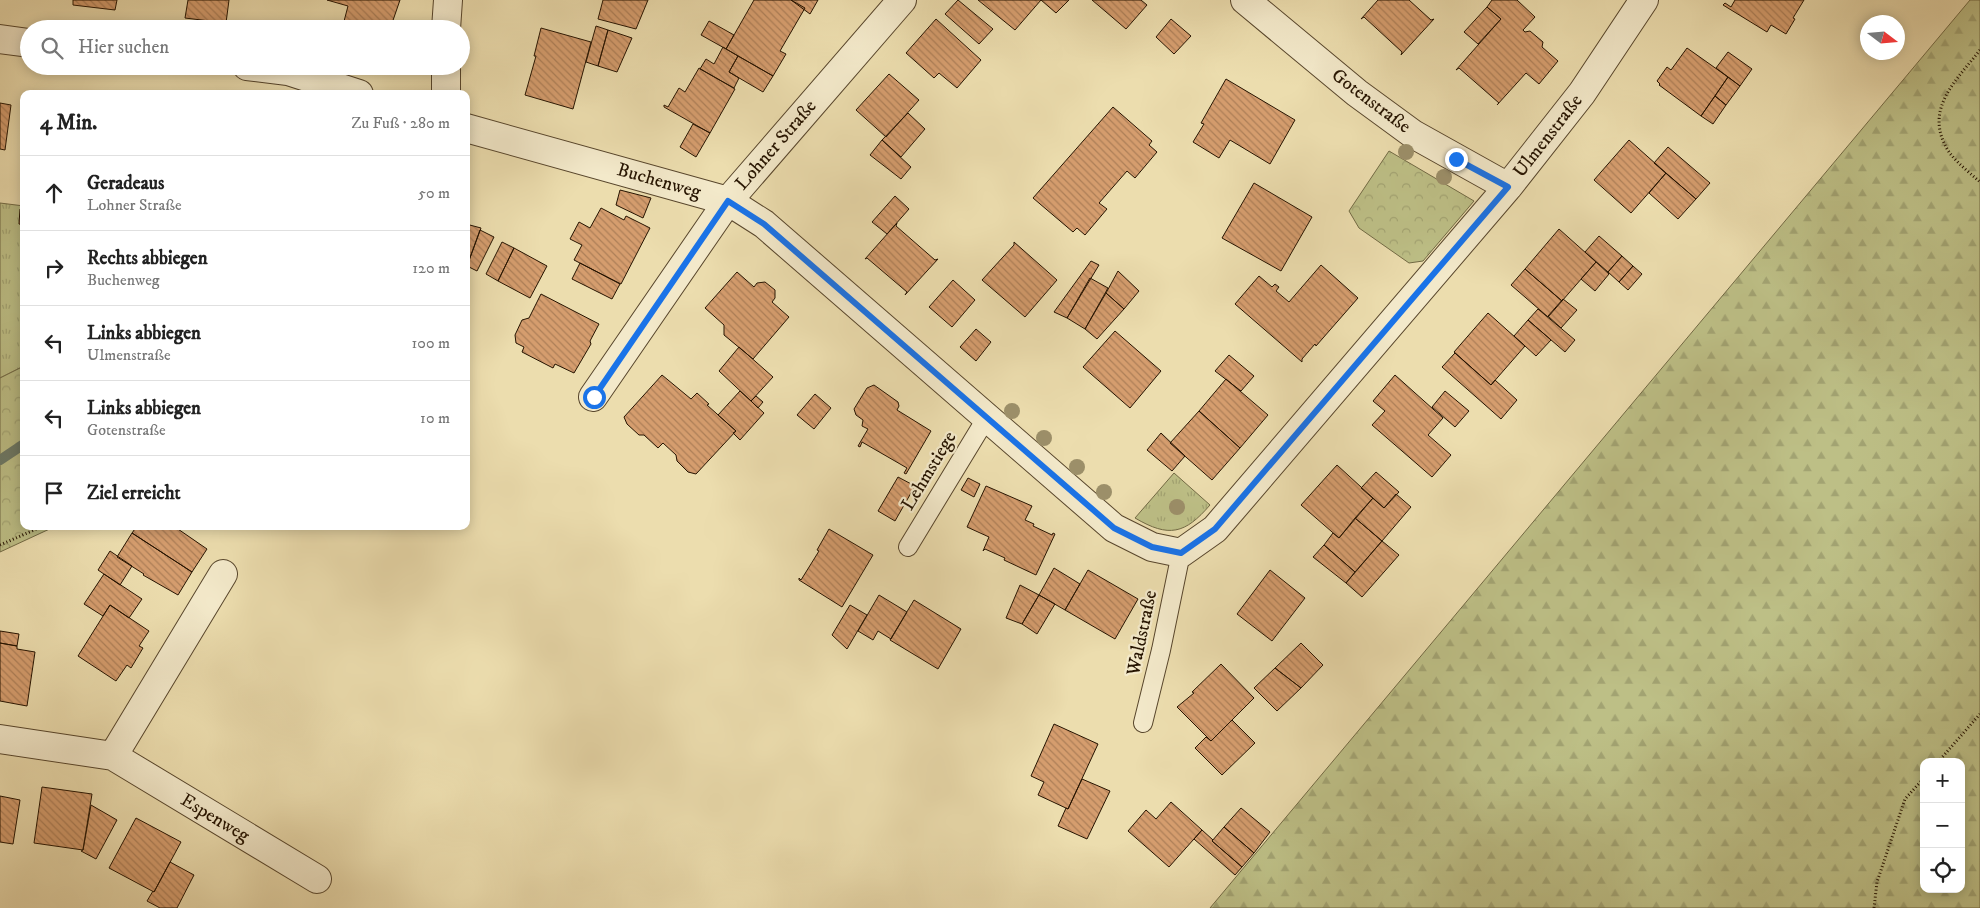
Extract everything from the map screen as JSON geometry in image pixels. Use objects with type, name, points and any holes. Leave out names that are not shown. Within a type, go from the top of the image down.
[{"type":"street","points":[[447,20],[448,0]]},
{"type":"street","name":"Lohner Straße","points":[[594,397],[728,201],[902,0]]},
{"type":"street","name":"Gotenstraße","points":[[1245,0],[1357,93],[1413,134],[1508,187]]},
{"type":"street","name":"Ulmenstraße","points":[[1181,553],[1215,529],[1508,187],[1582,92],[1644,0]]},
{"type":"street","points":[[0,40],[20,42]]},
{"type":"street","points":[[300,75],[347,90]]},
{"type":"street","points":[[446,75],[446,90]]},
{"type":"street","name":"Buchenweg","points":[[470,129],[728,201],[764,224],[1114,528],[1152,547],[1181,553]]},
{"type":"street","points":[[113,756],[223,574]]},
{"type":"street","name":"Espenweg","points":[[0,739],[113,756],[317,879]]},
{"type":"lane","name":"Lehmstiege","points":[[908,547],[987,417]]},
{"type":"lane","name":"Waldstraße","points":[[1144,723],[1181,553]]},
{"type":"path","points":[[1980,50],[1947,93],[1939,110],[1940,128],[1949,152],[1980,182]]},
{"type":"path","points":[[0,545],[34,530]]},
{"type":"path","points":[[1942,758],[1980,714]]},
{"type":"path","points":[[1874,908],[1877,882],[1905,799],[1920,782]]},
{"type":"green space","points":[[1970,0],[1980,0],[1980,908],[1210,908]]},
{"type":"green space","points":[[1389,151],[1474,201],[1423,261],[1409,263],[1359,228],[1349,211]]},
{"type":"green space","points":[[0,203],[20,206],[20,368],[0,378]]},
{"type":"green space","points":[[20,368],[20,530],[47,530],[0,552],[0,378]]},
{"type":"green space","points":[[1174,473],[1210,505],[1193,522],[1176,530],[1158,528],[1135,518]]},
{"type":"building","points":[[73,0],[117,0],[115,10],[73,5]]},
{"type":"building","points":[[188,0],[229,0],[226,20],[185,18]]},
{"type":"building","points":[[327,0],[400,0],[393,20],[344,20],[348,6]]},
{"type":"building","points":[[603,0],[648,0],[636,29],[598,19]]},
{"type":"building","points":[[754,0],[791,0],[805,8],[780,51],[786,54],[773,76],[726,49]]},
{"type":"building","points":[[791,0],[818,0],[810,14]]},
{"type":"building","points":[[958,0],[993,29],[979,44],[945,14]]},
{"type":"building","points":[[978,0],[1041,0],[1015,30]]},
{"type":"building","points":[[1041,0],[1069,0],[1056,13]]},
{"type":"building","points":[[1092,0],[1141,0],[1147,5],[1126,29]]},
{"type":"building","points":[[1378,0],[1409,0],[1431,20],[1434,19],[1401,55],[1402,52],[1364,17],[1361,19]]},
{"type":"building","points":[[1492,0],[1517,0],[1535,17],[1523,30],[1525,32],[1530,31],[1543,42],[1542,47],[1558,61],[1539,84],[1526,73],[1499,103],[1459,68],[1456,70],[1501,19],[1487,7]]},
{"type":"building","points":[[1735,0],[1804,0],[1786,34],[1771,25],[1767,32],[1723,5],[1725,3],[1731,7]]},
{"type":"building","points":[[1487,7],[1501,19],[1478,44],[1464,32]]},
{"type":"building","points":[[936,19],[981,60],[957,88],[939,73],[934,78],[906,53]]},
{"type":"building","points":[[1171,19],[1191,36],[1174,54],[1156,37]]},
{"type":"building","points":[[709,21],[734,35],[726,49],[701,35]]},
{"type":"building","points":[[596,26],[608,30],[598,66],[586,62]]},
{"type":"building","points":[[541,28],[591,42],[573,109],[525,95],[536,56],[534,56]]},
{"type":"building","points":[[608,30],[632,38],[617,72],[598,66]]},
{"type":"building","points":[[723,47],[738,56],[729,72],[739,78],[734,88],[700,69],[706,59],[714,64]]},
{"type":"building","points":[[1687,48],[1728,77],[1701,116],[1659,85],[1657,81],[1667,67],[1671,70]]},
{"type":"building","points":[[1728,52],[1752,69],[1740,86],[1716,68]]},
{"type":"building","points":[[738,56],[773,76],[763,92],[729,72]]},
{"type":"building","points":[[699,68],[735,89],[710,133],[664,107],[664,105],[668,107],[679,88],[685,92]]},
{"type":"building","points":[[889,74],[919,100],[886,137],[856,110]]},
{"type":"building","points":[[1728,77],[1740,86],[1726,105],[1715,96]]},
{"type":"building","points":[[1226,79],[1295,120],[1270,164],[1230,140],[1219,158],[1193,142],[1204,124],[1201,123]]},
{"type":"building","points":[[1715,96],[1726,105],[1713,124],[1701,116]]},
{"type":"building","points":[[0,103],[11,105],[5,150],[0,149]]},
{"type":"building","points":[[1113,107],[1152,141],[1149,145],[1157,152],[1135,178],[1127,171],[1099,203],[1107,209],[1085,235],[1077,228],[1073,232],[1033,198]]},
{"type":"building","points":[[908,113],[925,129],[901,157],[882,140]]},
{"type":"building","points":[[693,124],[710,133],[696,157],[680,147]]},
{"type":"building","points":[[882,140],[911,167],[901,179],[870,155]]},
{"type":"building","points":[[1629,140],[1666,173],[1631,213],[1594,180]]},
{"type":"building","points":[[1668,147],[1710,183],[1696,199],[1654,163]]},
{"type":"building","points":[[1666,173],[1696,199],[1678,219],[1649,193]]},
{"type":"building","points":[[1254,183],[1312,217],[1281,271],[1222,238]]},
{"type":"building","points":[[620,190],[651,198],[643,218],[616,205]]},
{"type":"building","points":[[895,196],[909,209],[887,234],[872,222]]},
{"type":"building","points":[[601,208],[624,220],[626,216],[650,228],[621,284],[574,260],[582,245],[570,239],[579,222],[590,228]]},
{"type":"building","points":[[897,223],[896,226],[935,260],[938,259],[905,295],[907,292],[867,258],[865,259]]},
{"type":"building","points":[[470,225],[481,228],[470,258]]},
{"type":"building","points":[[1559,229],[1596,262],[1562,301],[1525,269]]},
{"type":"building","points":[[480,230],[494,237],[477,271],[470,268],[470,258]]},
{"type":"building","points":[[1599,236],[1622,256],[1608,272],[1585,252]]},
{"type":"building","points":[[502,242],[514,248],[498,281],[486,274]]},
{"type":"building","points":[[1014,242],[1057,280],[1025,317],[982,280],[1014,245]]},
{"type":"building","points":[[514,248],[547,266],[530,298],[498,281]]},
{"type":"building","points":[[1622,256],[1633,266],[1619,282],[1608,272]]},
{"type":"building","points":[[1091,261],[1099,265],[1067,318],[1054,312]]},
{"type":"building","points":[[1596,262],[1609,274],[1595,291],[1581,279]]},
{"type":"building","points":[[580,263],[620,284],[612,299],[572,279]]},
{"type":"building","points":[[1321,265],[1358,298],[1316,346],[1315,344],[1302,359],[1302,362],[1235,304],[1259,276],[1272,287],[1275,284],[1279,287],[1276,291],[1289,302]]},
{"type":"building","points":[[1633,266],[1642,274],[1628,290],[1619,282]]},
{"type":"building","points":[[1525,269],[1562,301],[1548,317],[1511,285]]},
{"type":"building","points":[[1118,271],[1139,291],[1124,309],[1106,293]]},
{"type":"building","points":[[737,272],[754,287],[757,283],[765,282],[775,290],[775,298],[772,302],[789,317],[753,359],[724,335],[724,325],[705,308]]},
{"type":"building","points":[[1090,278],[1108,288],[1085,329],[1067,318]]},
{"type":"building","points":[[953,280],[975,300],[952,327],[929,307]]},
{"type":"building","points":[[1106,293],[1124,309],[1097,339],[1085,329]]},
{"type":"building","points":[[541,294],[599,324],[590,341],[591,344],[574,373],[555,364],[553,368],[522,352],[524,347],[516,343],[515,335],[522,320],[529,318]]},
{"type":"building","points":[[1563,299],[1577,310],[1561,328],[1548,316]]},
{"type":"building","points":[[1538,309],[1575,340],[1565,352],[1528,320]]},
{"type":"building","points":[[1488,313],[1525,346],[1491,385],[1454,352]]},
{"type":"building","points":[[1528,320],[1551,340],[1536,356],[1514,336]]},
{"type":"building","points":[[976,329],[991,342],[976,361],[960,347]]},
{"type":"building","points":[[1115,331],[1161,371],[1130,408],[1083,367]]},
{"type":"building","points":[[739,347],[773,377],[751,401],[719,371]]},
{"type":"building","points":[[1455,353],[1491,385],[1495,380],[1517,400],[1501,419],[1442,367]]},
{"type":"building","points":[[1229,355],[1254,376],[1241,391],[1215,371]]},
{"type":"building","points":[[662,375],[691,399],[697,393],[709,404],[707,405],[736,431],[696,474],[688,472],[677,461],[676,455],[663,443],[658,448],[644,435],[639,435],[627,424],[624,417]]},
{"type":"building","points":[[1395,375],[1443,418],[1428,435],[1451,455],[1432,477],[1372,425],[1385,411],[1373,401]]},
{"type":"building","points":[[1226,379],[1268,415],[1240,448],[1199,411]]},
{"type":"building","points":[[874,385],[898,402],[897,410],[931,431],[906,474],[904,473],[907,468],[862,442],[860,447],[858,446],[868,429],[862,426],[863,420],[856,415],[854,409],[867,388]]},
{"type":"building","points":[[740,391],[764,413],[740,440],[733,433],[736,431],[718,415]]},
{"type":"building","points":[[1445,391],[1469,411],[1455,427],[1432,407]]},
{"type":"building","points":[[815,394],[831,408],[814,429],[797,415]]},
{"type":"building","points":[[756,396],[763,402],[758,408],[751,401]]},
{"type":"building","points":[[1199,411],[1240,448],[1212,480],[1170,443]]},
{"type":"building","points":[[1161,433],[1185,456],[1172,471],[1147,450]]},
{"type":"building","points":[[1337,465],[1373,498],[1339,538],[1301,505]]},
{"type":"building","points":[[1376,472],[1399,492],[1384,508],[1361,488]]},
{"type":"building","points":[[898,477],[915,486],[895,521],[878,511]]},
{"type":"building","points":[[968,478],[980,484],[974,497],[961,490]]},
{"type":"building","points":[[986,486],[1032,506],[1025,520],[1052,535],[1053,533],[1055,534],[1036,575],[1004,560],[1005,558],[985,549],[983,551],[989,537],[967,527]]},
{"type":"building","points":[[1396,494],[1411,507],[1382,541],[1355,518],[1373,498],[1384,508]]},
{"type":"building","points":[[1355,518],[1382,541],[1355,572],[1324,545],[1333,533],[1339,538]]},
{"type":"building","points":[[829,529],[873,555],[842,607],[799,580],[799,578],[801,580],[819,551],[817,550]]},
{"type":"building","points":[[134,530],[179,530],[207,549],[192,572],[132,533]]},
{"type":"building","points":[[132,533],[192,572],[178,595],[143,575],[117,557]]},
{"type":"building","points":[[1382,541],[1399,555],[1362,597],[1346,583]]},
{"type":"building","points":[[1324,545],[1355,572],[1346,583],[1313,557]]},
{"type":"building","points":[[110,551],[132,566],[120,585],[98,570]]},
{"type":"building","points":[[1054,568],[1080,584],[1065,610],[1039,595]]},
{"type":"building","points":[[1088,570],[1138,599],[1115,639],[1065,610]]},
{"type":"building","points":[[1270,570],[1305,598],[1272,641],[1237,614]]},
{"type":"building","points":[[104,574],[142,599],[129,618],[110,605],[103,616],[84,604]]},
{"type":"building","points":[[1020,585],[1039,595],[1022,624],[1006,618]]},
{"type":"building","points":[[879,595],[907,612],[891,639],[878,631],[873,640],[858,631]]},
{"type":"building","points":[[1039,595],[1055,604],[1037,634],[1022,624]]},
{"type":"building","points":[[914,600],[961,629],[938,669],[890,640]]},
{"type":"building","points":[[110,605],[149,631],[139,646],[143,648],[131,668],[127,665],[116,681],[78,656]]},
{"type":"building","points":[[850,605],[867,615],[847,649],[832,635]]},
{"type":"building","points":[[0,631],[19,634],[17,646],[0,643]]},
{"type":"building","points":[[0,643],[17,646],[17,649],[35,652],[27,706],[0,701]]},
{"type":"building","points":[[1301,643],[1323,665],[1301,688],[1275,668]]},
{"type":"building","points":[[1221,664],[1254,698],[1211,741],[1177,707],[1194,693],[1192,692]]},
{"type":"building","points":[[1275,668],[1301,688],[1277,711],[1254,688]]},
{"type":"building","points":[[1232,720],[1255,743],[1222,775],[1195,748],[1206,737],[1211,741]]},
{"type":"building","points":[[1054,724],[1098,744],[1068,809],[1038,795],[1044,782],[1031,776]]},
{"type":"building","points":[[1082,779],[1110,791],[1087,839],[1058,826]]},
{"type":"building","points":[[42,787],[92,794],[83,850],[34,843]]},
{"type":"building","points":[[0,796],[20,800],[13,844],[0,842]]},
{"type":"building","points":[[1171,802],[1202,830],[1169,867],[1128,831],[1146,810],[1156,819]]},
{"type":"building","points":[[91,805],[117,820],[96,859],[81,851],[83,850]]},
{"type":"building","points":[[1241,808],[1270,832],[1254,853],[1224,827]]},
{"type":"building","points":[[136,818],[181,842],[154,892],[109,868]]},
{"type":"building","points":[[1224,827],[1254,853],[1242,867],[1212,841]]},
{"type":"building","points":[[1202,830],[1242,867],[1235,875],[1194,839]]},
{"type":"building","points":[[170,862],[194,875],[177,908],[160,908],[147,901]]},
{"type":"waterway","points":[[0,460],[20,447]]},
{"type":"route","points":[[594,397],[728,201],[764,224],[1114,528],[1152,547],[1181,553],[1215,529],[1508,187],[1456,159]]}]
